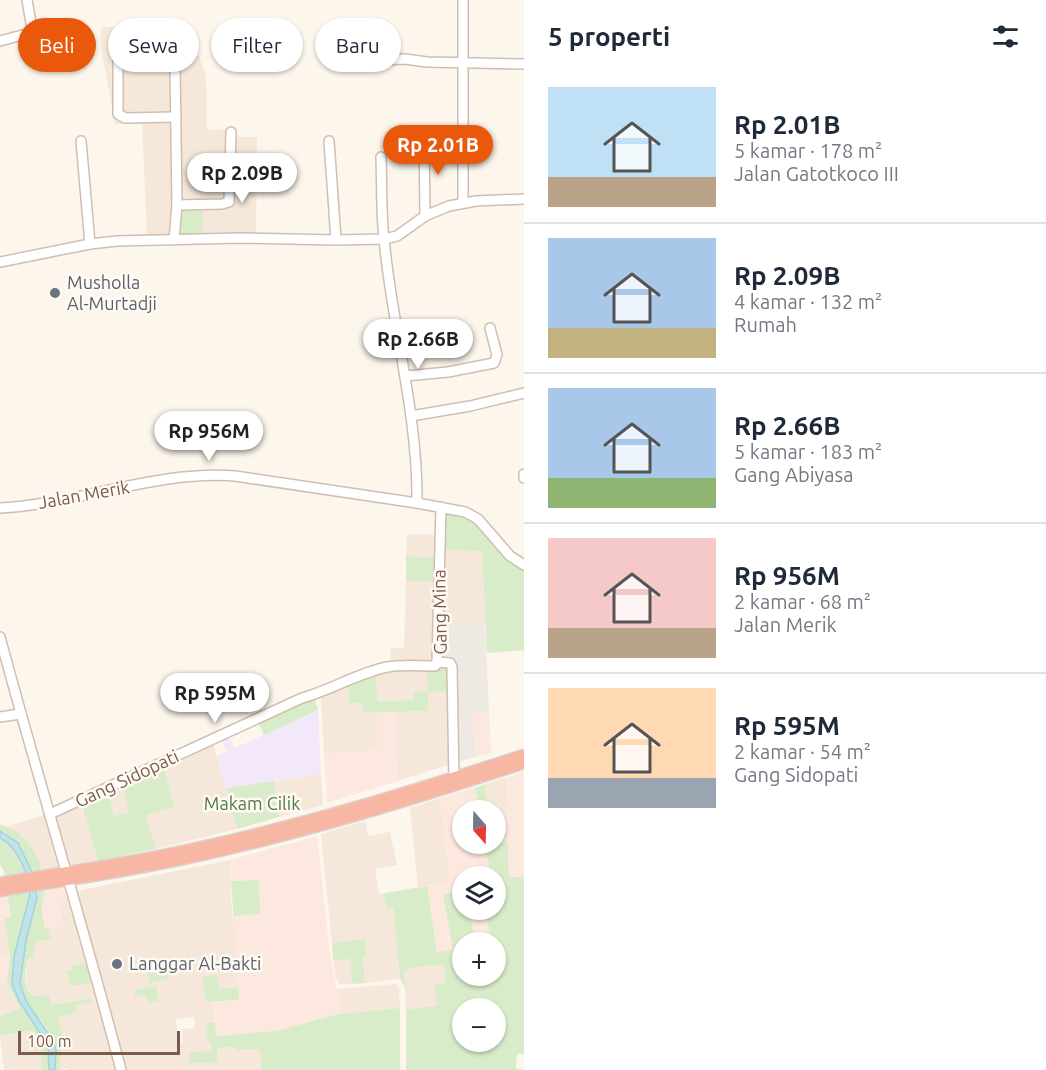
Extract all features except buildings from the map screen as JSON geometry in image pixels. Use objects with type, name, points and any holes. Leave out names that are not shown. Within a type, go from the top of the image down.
[{"type":"highway","points":[[0,886],[145,863],[229,845],[524,759]]},
{"type":"street","points":[[0,41],[27,34],[32,29],[27,0]]},
{"type":"street","points":[[462,0],[463,202]]},
{"type":"street","points":[[401,58],[427,62],[524,64]]},
{"type":"street","points":[[118,72],[118,114],[125,118],[176,117]]},
{"type":"street","points":[[174,240],[177,205],[175,72]]},
{"type":"street","points":[[177,205],[229,202],[231,132]]},
{"type":"street","points":[[424,138],[425,216]]},
{"type":"street","points":[[81,141],[90,244]]},
{"type":"street","points":[[329,141],[336,240]]},
{"type":"street","points":[[381,157],[384,239],[411,416],[417,502]]},
{"type":"street","points":[[0,262],[90,244],[240,238],[384,239],[402,233],[439,209],[463,202],[524,199]]},
{"type":"street","points":[[405,376],[448,372],[494,363],[497,355],[490,328]]},
{"type":"street","points":[[411,416],[470,406],[524,393]]},
{"type":"street","name":"Jalan Merik","points":[[0,508],[54,502],[158,481],[213,475],[235,476],[417,502],[465,512],[474,516],[510,556],[524,565]]},
{"type":"street","name":"Gang Mina","points":[[441,507],[437,662],[448,662],[452,667],[454,781]]},
{"type":"street","points":[[0,637],[69,876],[121,1070]]},
{"type":"street","name":"Gang Sidopati","points":[[50,814],[302,699],[387,667],[435,666],[437,662]]},
{"type":"street","points":[[0,717],[21,714]]},
{"type":"shaded area","points":[[101,27],[108,27],[108,72],[199,72],[199,56],[206,76],[207,130],[236,129],[236,137],[257,137],[256,235],[147,235],[142,124],[115,124],[101,48]]},
{"type":"shaded area","points":[[407,534],[437,535],[437,558],[406,556]]},
{"type":"shaded area","points":[[444,550],[483,551],[485,623],[442,625]]},
{"type":"shaded area","points":[[406,581],[436,581],[435,663],[390,663],[391,648],[404,648]]},
{"type":"shaded area","points":[[485,623],[489,712],[473,713],[475,757],[457,762],[454,660],[441,659],[442,625]]},
{"type":"shaded area","points":[[427,668],[451,691],[452,764],[397,781],[395,712],[428,711],[415,700],[376,701],[376,674],[382,671]]},
{"type":"shaded area","points":[[348,686],[349,704],[363,703],[363,713],[377,713],[377,750],[324,754],[321,698]]},
{"type":"shaded area","points":[[318,710],[321,774],[226,788],[217,756],[227,751],[221,739],[228,736],[235,748]]},
{"type":"shaded area","points":[[395,712],[397,781],[327,803],[324,754],[377,750],[377,713]]},
{"type":"shaded area","points":[[489,712],[491,753],[475,757],[473,713]]},
{"type":"shaded area","points":[[213,742],[237,829],[156,849],[146,815],[174,807],[163,765]]},
{"type":"shaded area","points":[[524,772],[524,877],[509,877],[506,778]]},
{"type":"shaded area","points":[[321,774],[323,805],[279,817],[274,781]]},
{"type":"shaded area","points":[[506,778],[508,843],[506,843],[506,800],[488,800],[484,784]]},
{"type":"shaded area","points":[[122,783],[129,813],[114,816],[108,790]]},
{"type":"shaded area","points":[[475,788],[477,800],[452,800],[452,854],[487,854],[488,866],[452,866],[452,893],[443,894],[452,950],[437,952],[427,886],[450,882],[440,798]]},
{"type":"shaded area","points":[[440,798],[450,882],[418,887],[410,808]]},
{"type":"shaded area","points":[[81,802],[98,861],[69,866],[53,815]]},
{"type":"shaded area","points":[[47,814],[63,867],[43,870],[24,837],[8,826]]},
{"type":"shaded area","points":[[365,821],[368,836],[390,832],[397,865],[375,869],[379,894],[384,893],[386,907],[393,906],[400,979],[365,983],[363,956],[367,956],[365,940],[332,943],[321,834]]},
{"type":"shaded area","points":[[317,836],[329,946],[341,1014],[275,1031],[216,1036],[214,1002],[239,1000],[232,916],[259,880],[231,881],[230,860]]},
{"type":"shaded area","points":[[230,860],[238,987],[219,989],[206,1002],[214,1002],[215,1023],[206,1024],[208,1042],[211,1041],[217,1062],[217,1048],[260,1049],[261,1070],[125,1070],[77,891]],"holes":[[[194,1017],[195,1028],[182,1029],[183,1043],[178,1043],[176,1019]]]},
{"type":"shaded area","points":[[46,889],[64,889],[71,898],[59,900],[63,926],[45,929],[42,909]]},
{"type":"shaded area","points":[[8,895],[12,918],[0,920],[0,896]]},
{"type":"shaded area","points":[[71,898],[88,962],[72,966],[70,986],[93,983],[116,1070],[68,1070],[67,1068],[60,1070],[62,1033],[56,1018],[77,1012],[75,1006],[91,1000],[90,998],[51,1005],[33,996],[25,983],[28,958],[33,958],[35,942],[51,939],[49,928],[63,926],[59,900]]},
{"type":"shaded area","points":[[5,919],[10,954],[0,956],[0,920]]},
{"type":"shaded area","points":[[471,920],[487,920],[489,932],[473,932]]},
{"type":"shaded area","points":[[10,954],[7,982],[0,984],[0,956]]},
{"type":"shaded area","points":[[350,958],[352,984],[339,984],[333,960]]},
{"type":"shaded area","points":[[444,965],[447,1005],[406,1009],[404,971],[415,967]]},
{"type":"shaded area","points":[[7,982],[20,1008],[0,1016],[0,984]]},
{"type":"shaded area","points":[[396,984],[399,987],[400,1008],[341,1014],[336,989]]},
{"type":"shaded area","points":[[33,1030],[39,1042],[42,1070],[4,1070],[0,1036]]},
{"type":"green space","points":[[180,210],[202,211],[202,235],[180,235]]},
{"type":"green space","points":[[445,510],[472,518],[509,559],[524,569],[524,656],[523,650],[487,653],[482,551],[444,550]]},
{"type":"green space","points":[[406,556],[437,558],[436,581],[406,581]]},
{"type":"green space","points":[[450,667],[451,691],[428,692],[428,711],[363,713],[362,703],[349,704],[348,686],[376,674],[377,701],[414,700],[414,692],[428,691],[427,668]]},
{"type":"green space","points":[[314,698],[318,710],[264,735],[258,722]]},
{"type":"green space","points":[[163,765],[174,807],[146,815],[156,849],[98,861],[81,802],[108,790],[114,816],[129,813],[122,783]]},
{"type":"green space","name":"Makam Cilik","points":[[274,781],[279,817],[237,829],[226,788]]},
{"type":"green space","points":[[484,784],[488,800],[477,800],[475,788]]},
{"type":"green space","points":[[0,825],[10,828],[26,839],[37,857],[44,876],[42,915],[45,929],[49,928],[51,939],[35,942],[33,958],[28,958],[25,978],[29,991],[33,996],[49,995],[51,1005],[91,998],[92,1001],[76,1006],[77,1012],[57,1018],[62,1033],[60,1070],[55,1070],[54,1042],[24,996],[20,980],[34,905],[33,879],[22,853],[10,838],[0,831]]},
{"type":"green space","points":[[0,838],[15,851],[27,879],[28,907],[13,962],[12,978],[17,993],[45,1039],[50,1056],[49,1070],[42,1070],[39,1042],[33,1030],[0,1036],[0,1016],[20,1008],[7,982],[10,957],[5,919],[11,917],[4,871],[0,864]]},
{"type":"green space","points":[[506,843],[508,843],[509,877],[524,877],[524,1054],[517,1054],[516,1068],[524,1070],[406,1070],[406,1009],[437,1006],[435,984],[445,983],[444,965],[415,967],[404,971],[405,987],[400,979],[393,907],[386,907],[384,893],[427,886],[437,952],[452,950],[452,986],[506,986],[506,932],[489,932],[487,920],[506,920],[506,866],[488,866],[487,854],[506,854]]},
{"type":"green space","points":[[259,880],[260,914],[234,916],[239,1000],[206,1002],[202,977],[217,975],[219,989],[238,987],[231,881]]},
{"type":"green space","points":[[452,893],[452,920],[471,920],[473,932],[452,932],[452,944],[443,894]]},
{"type":"green space","points":[[365,939],[367,956],[363,957],[365,983],[352,984],[350,959],[333,960],[332,943]]},
{"type":"green space","points":[[88,962],[93,983],[70,986],[67,971],[72,969],[71,966]]},
{"type":"green space","points":[[166,966],[168,979],[150,983],[148,970]]},
{"type":"green space","points":[[156,986],[159,1001],[148,1003],[145,994],[135,997],[134,990]]},
{"type":"green space","points":[[400,1008],[400,1070],[261,1070],[260,1049],[237,1050],[236,1047],[217,1048],[217,1062],[190,1063],[189,1052],[211,1051],[211,1042],[207,1042],[206,1023],[215,1023],[217,1036],[275,1031],[340,1014]]},
{"type":"water","points":[[0,831],[18,843],[34,876],[37,898],[26,941],[20,983],[26,1001],[53,1040],[56,1050],[55,1070],[49,1070],[48,1046],[19,1001],[12,984],[14,956],[30,894],[21,862],[12,848],[0,838]]},
{"type":"place","name":"Musholla Al-Murtadji","points":[[55,293]]},
{"type":"place","name":"Langgar Al-Bakti","points":[[117,964]]}]
